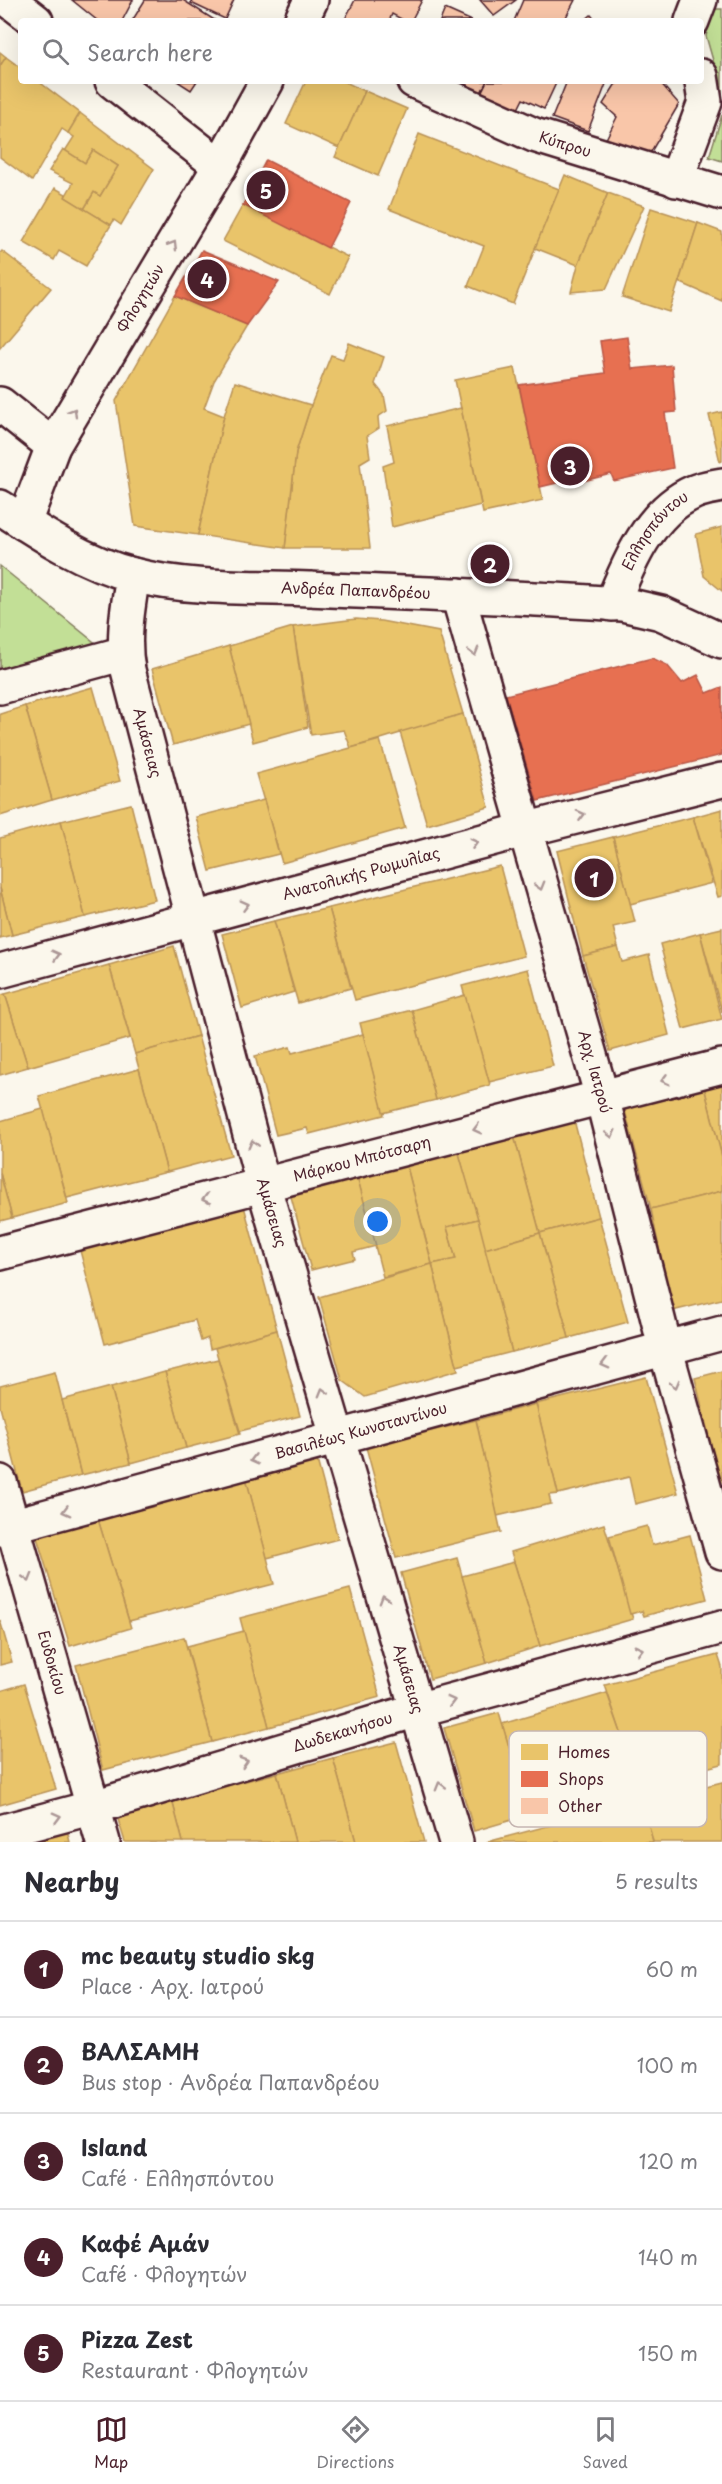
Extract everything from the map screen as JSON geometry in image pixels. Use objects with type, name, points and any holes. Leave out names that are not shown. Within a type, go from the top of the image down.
[{"type":"street","points":[[9,0],[32,18]]},
{"type":"street","points":[[302,18],[311,0]]},
{"type":"street","points":[[693,18],[700,0]]},
{"type":"street","points":[[116,84],[220,166]]},
{"type":"street","name":"Φλογητών","points":[[12,515],[220,166],[265,84]]},
{"type":"street","name":"Κύπρου","points":[[421,84],[534,135],[722,193]]},
{"type":"street","points":[[676,180],[705,102],[702,84]]},
{"type":"street","points":[[0,404],[53,446]]},
{"type":"street","name":"Ελλησπόντου","points":[[612,604],[630,562],[659,519],[678,502],[694,492],[722,485]]},
{"type":"street","name":"Ανδρέα Παπανδρέου","points":[[12,515],[90,560],[133,575],[166,581],[612,604],[639,607],[661,613],[722,641]]},
{"type":"street","name":"Αμάσειας","points":[[133,575],[125,653],[263,1184],[456,1842]]},
{"type":"street","name":"Αρχ. Ιατρού","points":[[458,595],[602,1097],[665,1347],[722,1552]]},
{"type":"street","points":[[0,687],[125,653]]},
{"type":"street","name":"Ανατολικής Ρωμυλίας","points":[[0,971],[524,830],[722,780]]},
{"type":"street","name":"Μάρκου Μπότσαρη","points":[[0,1253],[722,1066]]},
{"type":"street","name":"Βασιλέως Κωνσταντίνου","points":[[6,1527],[722,1333]]},
{"type":"street","name":"Ευδοκίου","points":[[0,1482],[6,1527],[103,1842]]},
{"type":"street","name":"Δωδεκανήσου","points":[[0,1832],[94,1807],[417,1710],[722,1627]]},
{"type":"green space","points":[[713,9],[722,9],[722,92],[706,36]]},
{"type":"green space","points":[[722,115],[722,161],[709,157]]},
{"type":"green space","points":[[0,566],[99,646],[0,673]]},
{"type":"building: Homes","points":[[0,52],[6,57],[0,66]]},
{"type":"building: Homes","points":[[6,57],[18,66],[18,84],[42,84],[80,113],[68,133],[62,129],[32,181],[0,157],[0,66]]},
{"type":"building: Homes","points":[[305,84],[350,84],[365,91],[339,148],[286,124]]},
{"type":"building: Homes","points":[[365,91],[407,109],[378,176],[335,157]]},
{"type":"building: Homes","points":[[80,113],[154,169],[121,225],[114,220],[111,225],[84,209],[94,192],[100,196],[118,166],[93,150],[85,163],[65,151],[74,137],[68,133]]},
{"type":"building: Homes","points":[[419,134],[559,189],[513,304],[468,286],[484,246],[389,209]]},
{"type":"building: Homes","points":[[63,149],[85,163],[93,150],[118,166],[100,196],[94,192],[84,209],[65,197],[73,183],[49,171]]},
{"type":"building: Homes","points":[[565,175],[608,193],[578,265],[535,248]]},
{"type":"building: Homes","points":[[55,188],[66,194],[65,197],[111,225],[86,266],[59,251],[54,260],[23,242]]},
{"type":"building: Homes","points":[[608,193],[644,206],[606,289],[571,292],[578,265]]},
{"type":"building: Homes","points":[[243,205],[348,257],[330,294],[223,241]]},
{"type":"building: Homes","points":[[651,208],[698,223],[669,312],[622,297]]},
{"type":"building: Homes","points":[[698,223],[722,232],[722,301],[679,282]]},
{"type":"building: Homes","points":[[2,251],[51,288],[0,348],[0,253]]},
{"type":"building: Homes","points":[[175,296],[247,326],[214,381],[204,408],[224,416],[198,535],[135,526],[116,401]]},
{"type":"building: Homes","points":[[349,343],[384,357],[375,384],[384,395],[387,411],[378,417],[379,428],[367,436],[370,457],[360,463],[370,548],[285,548],[296,452],[311,405],[331,355],[343,359]]},
{"type":"building: Homes","points":[[515,368],[543,500],[483,513],[455,380]]},
{"type":"building: Homes","points":[[235,382],[311,405],[296,452],[285,548],[198,535],[224,416]]},
{"type":"building: Homes","points":[[461,408],[481,505],[392,527],[383,466],[394,462],[387,426]]},
{"type":"building: Homes","points":[[722,412],[722,461],[720,462],[709,415]]},
{"type":"building: Homes","points":[[722,527],[722,591],[704,576],[696,534]]},
{"type":"building: Homes","points":[[356,619],[381,621],[439,632],[463,714],[351,748],[344,730],[311,735],[293,627]]},
{"type":"building: Homes","points":[[293,627],[308,727],[253,742],[229,646]]},
{"type":"building: Homes","points":[[229,646],[249,724],[173,745],[152,669]]},
{"type":"building: Homes","points":[[93,687],[120,781],[52,800],[25,706]]},
{"type":"building: Homes","points":[[25,706],[52,800],[0,816],[0,714]]},
{"type":"building: Homes","points":[[463,714],[489,807],[427,825],[400,732]]},
{"type":"building: Homes","points":[[380,740],[405,828],[282,863],[256,774]]},
{"type":"building: Homes","points":[[264,800],[279,854],[210,871],[196,817]]},
{"type":"building: Homes","points":[[131,804],[155,900],[85,917],[61,821]]},
{"type":"building: Homes","points":[[722,809],[722,896],[718,897],[693,817]]},
{"type":"building: Homes","points":[[693,817],[712,883],[630,904],[613,837]]},
{"type":"building: Homes","points":[[61,821],[85,917],[12,935],[0,888],[0,838]]},
{"type":"building: Homes","points":[[613,837],[635,922],[613,927],[618,947],[583,956],[557,851]]},
{"type":"building: Homes","points":[[500,866],[524,956],[355,1000],[329,908]]},
{"type":"building: Homes","points":[[0,888],[12,935],[0,938]]},
{"type":"building: Homes","points":[[329,908],[351,988],[298,1003],[274,921]]},
{"type":"building: Homes","points":[[274,921],[294,992],[242,1008],[222,934]]},
{"type":"building: Homes","points":[[722,928],[722,1012],[700,933]]},
{"type":"building: Homes","points":[[700,933],[722,1019],[683,1029],[660,944]]},
{"type":"building: Homes","points":[[174,946],[198,1036],[135,1054],[109,965]]},
{"type":"building: Homes","points":[[618,947],[622,962],[649,955],[669,1035],[610,1051],[583,956]]},
{"type":"building: Homes","points":[[109,965],[130,1038],[28,1067],[5,994]]},
{"type":"building: Homes","points":[[528,969],[553,1066],[489,1082],[462,986]]},
{"type":"building: Homes","points":[[5,994],[28,1067],[0,1075],[0,995]]},
{"type":"building: Homes","points":[[465,995],[490,1085],[436,1100],[412,1010]]},
{"type":"building: Homes","points":[[412,1010],[436,1100],[383,1113],[360,1023]]},
{"type":"building: Homes","points":[[363,1034],[384,1115],[309,1134],[307,1128],[276,1135],[255,1056],[290,1047],[292,1053]]},
{"type":"building: Homes","points":[[198,1036],[231,1155],[167,1172],[135,1054]]},
{"type":"building: Homes","points":[[139,1069],[167,1172],[67,1198],[39,1096]]},
{"type":"building: Homes","points":[[722,1083],[722,1157],[704,1087]]},
{"type":"building: Homes","points":[[704,1087],[722,1157],[722,1191],[651,1209],[624,1107]]},
{"type":"building: Homes","points":[[43,1109],[68,1203],[12,1218],[0,1173],[0,1121]]},
{"type":"building: Homes","points":[[574,1120],[599,1217],[540,1233],[514,1136]]},
{"type":"building: Homes","points":[[514,1136],[540,1233],[485,1249],[458,1150]]},
{"type":"building: Homes","points":[[458,1150],[478,1219],[447,1227],[456,1259],[432,1264],[406,1163]]},
{"type":"building: Homes","points":[[406,1163],[432,1264],[383,1277],[357,1176]]},
{"type":"building: Homes","points":[[0,1173],[12,1218],[0,1221]]},
{"type":"building: Homes","points":[[357,1176],[376,1246],[353,1252],[355,1259],[311,1270],[290,1193]]},
{"type":"building: Homes","points":[[722,1191],[722,1299],[672,1311],[651,1209]]},
{"type":"building: Homes","points":[[244,1206],[277,1330],[210,1349],[208,1338],[201,1341],[195,1320],[105,1344],[79,1247]]},
{"type":"building: Homes","points":[[599,1217],[628,1322],[569,1338],[540,1233]]},
{"type":"building: Homes","points":[[478,1219],[512,1352],[457,1366],[432,1264],[456,1259],[447,1227]]},
{"type":"building: Homes","points":[[540,1233],[569,1338],[512,1352],[485,1249]]},
{"type":"building: Homes","points":[[432,1264],[458,1370],[365,1397],[342,1380],[319,1297]]},
{"type":"building: Homes","points":[[277,1330],[300,1416],[240,1431],[215,1348]]},
{"type":"building: Homes","points":[[218,1359],[240,1434],[186,1448],[165,1372]]},
{"type":"building: Homes","points":[[722,1371],[722,1482],[720,1483],[695,1378]]},
{"type":"building: Homes","points":[[55,1372],[81,1475],[22,1491],[0,1407],[0,1386]]},
{"type":"building: Homes","points":[[165,1372],[186,1448],[131,1463],[111,1387]]},
{"type":"building: Homes","points":[[646,1377],[678,1493],[635,1504],[629,1477],[558,1494],[536,1404]]},
{"type":"building: Homes","points":[[111,1387],[131,1463],[81,1475],[62,1400]]},
{"type":"building: Homes","points":[[536,1404],[558,1494],[549,1495],[551,1504],[497,1516],[476,1420]]},
{"type":"building: Homes","points":[[476,1420],[501,1532],[396,1558],[366,1447]]},
{"type":"building: Homes","points":[[317,1460],[338,1539],[267,1558],[246,1478]]},
{"type":"building: Homes","points":[[246,1478],[274,1584],[129,1621],[97,1516]]},
{"type":"building: Homes","points":[[97,1516],[131,1628],[70,1646],[36,1534]]},
{"type":"building: Homes","points":[[604,1524],[633,1619],[540,1646],[511,1552]]},
{"type":"building: Homes","points":[[647,1526],[652,1545],[690,1535],[707,1599],[644,1616],[642,1611],[630,1614],[609,1536]]},
{"type":"building: Homes","points":[[457,1558],[487,1663],[430,1679],[401,1573]]},
{"type":"building: Homes","points":[[514,1562],[540,1646],[487,1663],[462,1576]]},
{"type":"building: Homes","points":[[350,1589],[380,1697],[269,1727],[240,1618]]},
{"type":"building: Homes","points":[[0,1620],[12,1662],[0,1665]]},
{"type":"building: Homes","points":[[244,1631],[269,1727],[212,1742],[187,1646]]},
{"type":"building: Homes","points":[[184,1637],[212,1742],[103,1770],[76,1665]]},
{"type":"building: Homes","points":[[718,1655],[722,1667],[722,1764],[707,1768],[707,1731],[620,1731],[605,1685]]},
{"type":"building: Homes","points":[[24,1684],[56,1789],[0,1805],[0,1691]]},
{"type":"building: Homes","points":[[607,1693],[620,1731],[509,1731],[509,1748],[502,1724]]},
{"type":"building: Homes","points":[[499,1713],[509,1747],[509,1821],[474,1831],[444,1728]]},
{"type":"building: Homes","points":[[396,1742],[424,1842],[356,1842],[333,1758]]},
{"type":"building: Homes","points":[[333,1758],[356,1842],[295,1842],[277,1773]]},
{"type":"building: Homes","points":[[277,1773],[295,1842],[183,1842],[172,1800]]},
{"type":"building: Homes","points":[[722,1782],[722,1842],[653,1842],[649,1827],[707,1827],[707,1786]]},
{"type":"building: Homes","points":[[172,1800],[183,1842],[125,1842],[117,1816]]},
{"type":"building: Homes","points":[[66,1826],[70,1842],[5,1842]]},
{"type":"building: Homes","points":[[544,1827],[649,1827],[653,1842],[487,1842]]},
{"type":"building: Shops","points":[[266,160],[351,203],[328,248],[243,205]]},
{"type":"building: Shops","points":[[202,250],[279,282],[247,326],[175,296]]},
{"type":"building: Shops","points":[[627,337],[632,369],[672,365],[676,412],[665,413],[673,468],[614,481],[611,474],[583,481],[582,477],[540,487],[519,385],[605,373],[600,341]]},
{"type":"building: Shops","points":[[652,658],[667,665],[682,683],[698,675],[707,693],[722,687],[722,755],[537,801],[506,695]]},
{"type":"building: Other","points":[[72,0],[133,0],[124,18],[94,18]]},
{"type":"building: Other","points":[[145,0],[183,0],[211,18],[134,18]]},
{"type":"building: Other","points":[[192,0],[234,0],[225,18],[191,3]]},
{"type":"building: Other","points":[[355,0],[422,0],[413,18],[399,18],[392,14],[390,18],[346,18]]},
{"type":"building: Other","points":[[480,0],[516,0],[494,16]]},
{"type":"building: Other","points":[[523,0],[575,0],[566,18],[515,18]]},
{"type":"building: Other","points":[[445,9],[465,18],[441,18]]},
{"type":"building: Other","points":[[182,84],[195,84],[191,90]]},
{"type":"building: Other","points":[[456,84],[486,84],[480,95]]},
{"type":"building: Other","points":[[486,84],[556,84],[544,109],[523,99],[517,111],[480,95]]},
{"type":"building: Other","points":[[566,84],[606,84],[588,131],[552,118]]},
{"type":"building: Other","points":[[662,84],[679,104],[649,155],[605,141],[617,117],[603,104],[615,85]]},
{"type":"place","name":"Pizza Zest","points":[[266,190]]},
{"type":"place","name":"Καφέ Αμάν","points":[[207,279]]},
{"type":"place","name":"Island","points":[[570,466]]},
{"type":"place","name":"ΒΑΛΣΑΜΗ","points":[[490,564]]},
{"type":"place","name":"mc beauty studio skg","points":[[594,878]]}]
